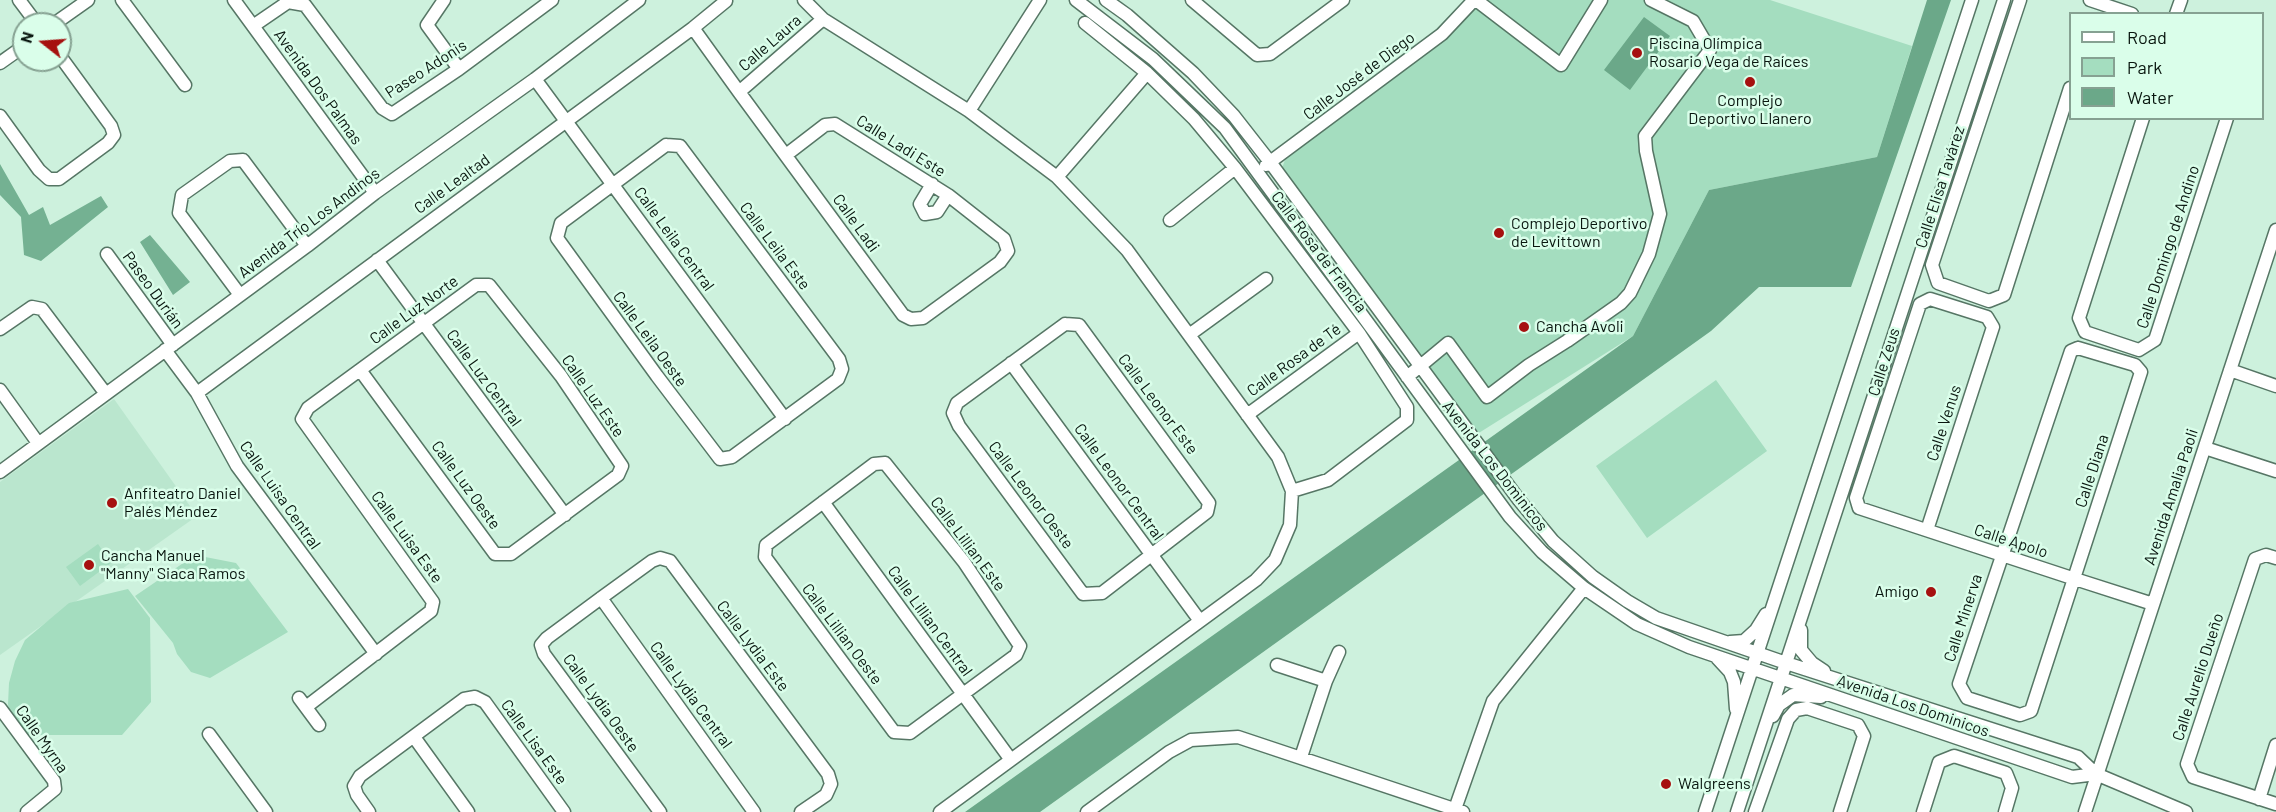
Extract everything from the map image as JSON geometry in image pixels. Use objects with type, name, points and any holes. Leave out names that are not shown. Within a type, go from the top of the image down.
[{"type":"street","points":[[71,12],[88,0]]},
{"type":"street","points":[[122,0],[185,85]]},
{"type":"street","name":"Avenida Dos Palmas","points":[[234,0],[375,193]]},
{"type":"street","points":[[444,0],[427,25],[459,69]]},
{"type":"street","name":"Paseo Adonis","points":[[253,26],[288,2],[305,5],[382,108],[392,114],[459,69],[552,0]]},
{"type":"street","name":"Avenida Trío Los Andinos","points":[[0,472],[639,0]]},
{"type":"street","points":[[804,0],[823,19],[969,111],[1058,177],[1127,250],[1278,457],[1292,491],[1290,525],[1275,560],[1256,580],[940,812]]},
{"type":"street","points":[[969,111],[1041,0]]},
{"type":"street","name":"Avenida Los Dominicos","points":[[1076,0],[1153,59],[1225,128],[1510,517],[1542,552],[1584,588],[1637,624],[1752,669],[2072,777],[2096,774]]},
{"type":"street","name":"Avenida Los Dominicos","points":[[1106,0],[1127,15],[1193,73],[1234,116],[1519,500],[1553,541],[1593,577],[1627,602],[1656,618],[1786,663],[2078,757],[2096,774],[2186,812]]},
{"type":"street","points":[[1192,0],[1257,55],[1270,54],[1327,4],[1344,0]]},
{"type":"street","points":[[1475,0],[1561,65],[1600,0]]},
{"type":"street","name":"Calle José de Diego","points":[[1257,171],[1442,34],[1475,0]]},
{"type":"street","points":[[1407,377],[1448,343],[1487,397],[1529,365],[1621,303],[1630,292],[1649,254],[1660,214],[1646,151],[1645,136],[1710,50],[1693,21],[1651,0]]},
{"type":"street","points":[[1706,812],[1972,0]]},
{"type":"street","points":[[1737,812],[2004,0]]},
{"type":"street","name":"Calle Elisa Tavárez","points":[[2020,0],[1932,265],[1938,283],[1989,301],[2004,295],[2069,91]]},
{"type":"street","name":"Calle Lealtad","points":[[197,393],[693,28],[726,1]]},
{"type":"street","points":[[2094,5],[2124,12]]},
{"type":"street","name":"Calle Laura","points":[[739,92],[823,19]]},
{"type":"street","name":"Calle Rosa de Francia","points":[[1085,23],[1147,73],[1194,119],[1235,168],[1359,333],[1407,407],[1407,420],[1328,480],[1292,491]]},
{"type":"street","name":"Calle Ladi","points":[[693,28],[903,315],[911,320],[923,318],[1000,262],[1008,251],[1004,239],[996,233]]},
{"type":"street","points":[[0,116],[39,170],[49,179],[58,178],[108,143],[114,135],[111,126],[72,72]]},
{"type":"street","points":[[1058,177],[1147,73]]},
{"type":"street","name":"Calle Leila Central","points":[[535,79],[785,419]]},
{"type":"street","name":"Calle Domingo de Andino","points":[[2142,120],[2079,318],[2085,332],[2139,350],[2154,340],[2226,120]]},
{"type":"street","name":"Calle Ladi Este","points":[[786,155],[825,125],[835,124],[932,184],[996,233]]},
{"type":"street","name":"Calle Leila Este","points":[[613,184],[666,145],[680,146],[839,359],[842,369],[838,379],[785,419]]},
{"type":"street","points":[[240,295],[179,213],[182,195],[230,161],[243,160],[307,246]]},
{"type":"street","points":[[1170,220],[1235,168]]},
{"type":"street","name":"Calle Leila Oeste","points":[[613,184],[561,223],[557,238],[657,376],[720,459],[732,457],[785,419]]},
{"type":"street","points":[[932,184],[920,204],[925,214],[937,212],[948,195]]},
{"type":"street","name":"Avenida Amalia Paoli","points":[[2085,812],[2276,230]]},
{"type":"street","name":"Paseo Durián","points":[[107,254],[169,347]]},
{"type":"street","name":"Calle Luz Central","points":[[377,260],[565,515]]},
{"type":"street","points":[[1189,335],[1266,279]]},
{"type":"street","name":"Calle Luz Norte","points":[[360,370],[476,285],[489,285]]},
{"type":"street","name":"Calle Luz Este","points":[[489,285],[561,376],[622,466],[618,475],[565,515]]},
{"type":"street","name":"Calle Zeus","points":[[1859,508],[1856,498],[1920,304],[1930,299],[1955,306],[1987,317],[1993,327]]},
{"type":"street","points":[[0,329],[32,307],[42,309],[106,394]]},
{"type":"street","name":"Calle Leonor Este","points":[[1011,363],[1065,324],[1079,325],[1197,485],[1209,503],[1207,512],[1152,556]]},
{"type":"street","name":"Calle Venus","points":[[1927,530],[1993,327]]},
{"type":"street","name":"Calle Rosa de Té","points":[[1247,415],[1359,333]]},
{"type":"street","name":"Calle Luisa Central","points":[[169,347],[237,466],[376,654]]},
{"type":"street","name":"Calle Diana","points":[[2071,351],[2078,348],[2109,357],[2135,365],[2141,372],[2075,579]]},
{"type":"street","name":"Calle Minerva","points":[[2071,351],[1959,684],[1967,698],[2020,715],[2031,711],[2075,579]]},
{"type":"street","name":"Calle Leonor Central","points":[[1011,363],[1200,621]]},
{"type":"street","name":"Calle Leonor Oeste","points":[[1011,363],[957,403],[953,413],[959,426],[1083,594],[1102,593],[1152,556]]},
{"type":"street","name":"Calle Luz Oeste","points":[[360,370],[495,554],[511,554],[565,515]]},
{"type":"street","name":"Calle Luisa Este","points":[[319,724],[303,702],[376,654],[431,611],[433,602],[302,419],[308,408],[360,370]]},
{"type":"street","points":[[2230,370],[2276,386]]},
{"type":"street","points":[[0,390],[38,443]]},
{"type":"street","points":[[2205,448],[2276,471]]},
{"type":"street","name":"Calle Lillian Este","points":[[822,502],[874,464],[885,463],[964,562],[1020,646],[1016,655],[963,695]]},
{"type":"street","name":"Calle Lillian Oeste","points":[[822,502],[766,545],[765,557],[774,571],[894,732],[910,733],[963,695]]},
{"type":"street","name":"Calle Lillian Central","points":[[822,502],[1011,760]]},
{"type":"street","name":"Calle Apolo","points":[[1859,508],[2153,604]]},
{"type":"street","name":"Calle Aurelio Dueño","points":[[2276,558],[2266,555],[2255,559],[2187,764],[2193,777],[2276,804]]},
{"type":"street","name":"Calle Lydia Este","points":[[601,598],[652,561],[660,558],[670,561],[828,774],[831,784],[826,795],[801,812]]},
{"type":"street","points":[[1087,812],[1169,752],[1191,740],[1238,737],[1459,811],[1493,701],[1584,588]]},
{"type":"street","name":"Calle Lydia Oeste","points":[[601,598],[547,638],[541,645],[544,654],[660,812]]},
{"type":"street","name":"Calle Lydia Central","points":[[601,598],[754,812]]},
{"type":"street","points":[[1726,643],[1744,641],[1756,630],[1775,601]]},
{"type":"street","points":[[1801,618],[1801,650],[1812,663],[1835,679]]},
{"type":"street","points":[[1302,757],[1326,681],[1339,652]]},
{"type":"street","points":[[1714,655],[1731,672],[1737,717]]},
{"type":"street","points":[[1277,664],[1326,681]]},
{"type":"street","points":[[1763,735],[1779,705],[1793,695],[1838,698]]},
{"type":"street","name":"Calle Lisa Este","points":[[414,737],[464,699],[476,697],[485,702],[564,812]]},
{"type":"street","name":"Calle Myrna","points":[[0,708],[54,781],[55,789],[27,812]]},
{"type":"street","points":[[1755,812],[1788,719],[1796,710],[1807,708],[1858,725],[1864,736],[1840,812]]},
{"type":"street","points":[[209,734],[266,812]]},
{"type":"street","points":[[369,812],[357,795],[354,786],[360,776],[414,737],[468,812]]},
{"type":"street","points":[[2259,799],[2276,745]]},
{"type":"street","points":[[1923,812],[1939,762],[1954,756],[2006,773],[2012,788],[2005,812]]},
{"type":"shaded area","points":[[0,164],[29,215],[43,207],[50,225],[101,196],[108,207],[41,261],[24,255],[21,217],[0,195]]},
{"type":"shaded area","points":[[150,235],[190,282],[173,295],[140,242]]},
{"type":"shaded area","points":[[114,399],[197,516],[0,655],[0,482]]},
{"type":"green space","name":"Complejo Deportivo de Levittown","points":[[1477,0],[1770,0],[1912,46],[1877,157],[1709,190],[1633,336],[1474,436],[1287,182],[1282,168],[1285,160],[1296,150]]},
{"type":"green space","points":[[1716,380],[1767,451],[1647,538],[1596,466]]},
{"type":"green space","name":"Cancha Manuel \"Manny\" Siaca Ramos","points":[[98,544],[111,563],[80,586],[66,567]]},
{"type":"green space","points":[[195,555],[236,563],[288,632],[210,678],[191,672],[177,654],[173,643],[135,596]]},
{"type":"green space","points":[[128,589],[150,618],[151,702],[122,735],[25,735],[10,718],[8,704],[9,683],[15,661],[25,640],[69,603]]},
{"type":"water","points":[[1927,0],[1951,0],[1851,287],[1759,287],[1711,331],[1040,812],[965,812],[1633,336],[1709,190],[1877,157]]},
{"type":"water","name":"Piscina Olímpica Rosario Vega de Raíces","points":[[1644,17],[1670,36],[1630,90],[1604,70]]},
{"type":"place","name":"Piscina Olímpica Rosario Vega de Raíces","points":[[1637,53]]},
{"type":"place","name":"Complejo Deportivo Llanero","points":[[1750,82]]},
{"type":"place","name":"Complejo Deportivo de Levittown","points":[[1499,233]]},
{"type":"place","name":"Cancha Avoli","points":[[1524,327]]},
{"type":"place","name":"Anfiteatro Daniel Palés Méndez","points":[[112,503]]},
{"type":"place","name":"Cancha Manuel \"Manny\" Siaca Ramos","points":[[89,565]]},
{"type":"place","name":"Amigo","points":[[1931,592]]},
{"type":"place","name":"Walgreens","points":[[1666,784]]}]
